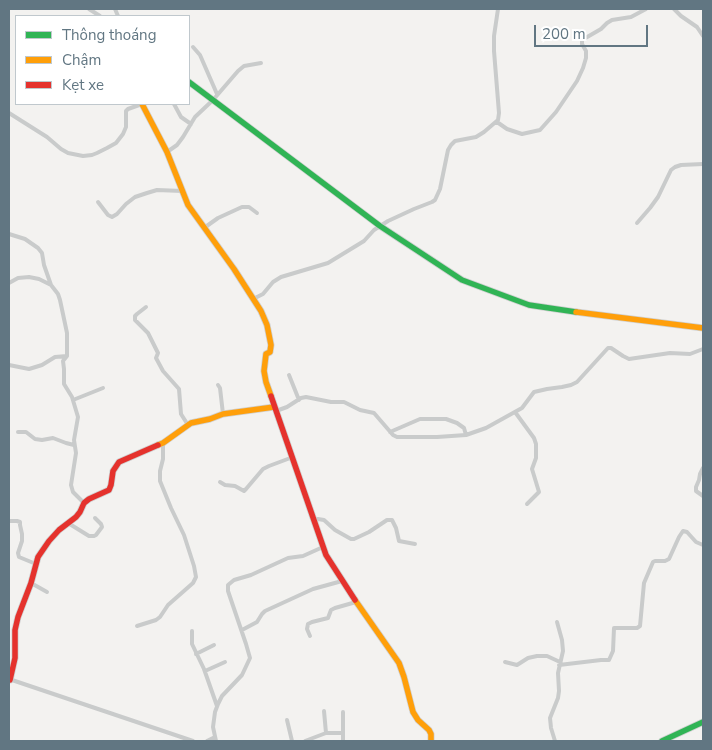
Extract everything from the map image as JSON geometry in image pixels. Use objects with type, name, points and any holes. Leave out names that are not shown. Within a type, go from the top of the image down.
[{"type":"main road","points":[[190,83],[215,97],[380,226],[462,280],[529,305],[703,328]]},
{"type":"main road","points":[[143,105],[167,152],[188,205],[234,269],[264,318],[271,340],[270,352],[266,354],[264,371],[266,382],[326,555],[356,602],[399,662],[413,712],[418,720],[429,730],[431,741]]},
{"type":"main road","points":[[9,680],[15,658],[12,635],[41,552],[48,541],[80,512],[84,503],[109,490],[116,465],[163,443],[191,423],[223,414],[275,409]]},
{"type":"main road","points":[[662,741],[703,722]]},
{"type":"street","points":[[253,298],[263,294],[273,282],[281,277],[328,263],[364,241],[380,226],[399,215],[432,202],[438,196],[448,150],[452,144],[476,137],[497,122],[499,113],[494,36],[498,9]]},
{"type":"street","points":[[497,122],[507,129],[522,134],[540,130],[556,112],[577,81],[586,58],[586,51],[581,42],[582,40],[612,20],[631,17],[646,9]]},
{"type":"street","points":[[674,9],[697,27],[703,36]]},
{"type":"street","points":[[193,46],[200,55],[215,97]]},
{"type":"street","points":[[167,152],[177,145],[195,117],[238,71],[244,66],[261,63]]},
{"type":"street","points":[[9,113],[47,137],[61,149],[68,153],[83,156],[92,155],[116,143],[126,127],[126,111],[139,105]]},
{"type":"street","points":[[175,105],[181,117],[191,124]]},
{"type":"street","points":[[637,223],[658,197],[671,170],[682,165],[703,164]]},
{"type":"street","points":[[98,202],[108,215],[112,217],[126,204],[147,193],[157,190],[182,191]]},
{"type":"street","points":[[204,228],[218,218],[242,207],[249,206],[257,213]]},
{"type":"street","points":[[9,234],[25,239],[42,253],[51,285],[58,294],[62,308],[67,333],[67,356],[63,362],[64,384],[73,400],[78,417],[74,445],[76,453],[71,485],[73,492],[84,503]]},
{"type":"street","points":[[9,283],[18,278],[30,277],[51,285]]},
{"type":"street","points":[[146,307],[135,316],[135,320],[148,333],[158,353],[156,358],[163,371],[179,389],[181,414],[188,425]]},
{"type":"street","points":[[275,409],[287,407],[306,397],[331,402],[344,402],[360,410],[374,413],[393,436],[401,438],[466,435],[486,428],[522,408],[534,392],[547,388],[571,385],[577,382],[608,348],[629,359],[670,353],[690,354],[703,349]]},
{"type":"street","points":[[9,365],[29,369],[55,357],[67,356]]},
{"type":"street","points":[[289,374],[299,400]]},
{"type":"street","points":[[218,385],[223,414]]},
{"type":"street","points":[[73,400],[103,388]]},
{"type":"street","points":[[515,412],[534,438],[536,444],[536,458],[532,469],[539,492],[527,504]]},
{"type":"street","points":[[390,432],[420,420],[446,419],[464,428],[466,435]]},
{"type":"street","points":[[18,432],[26,432],[35,439],[53,438],[74,445]]},
{"type":"street","points":[[137,626],[160,618],[168,605],[193,583],[196,577],[184,535],[160,481],[160,472],[164,459],[163,443]]},
{"type":"street","points":[[220,482],[225,486],[235,486],[244,491],[263,469],[293,458]]},
{"type":"street","points":[[703,468],[696,491],[703,496]]},
{"type":"street","points":[[68,523],[89,536],[94,536],[102,527],[95,518]]},
{"type":"street","points":[[9,521],[17,520],[20,522],[22,541],[18,553],[19,557],[36,564]]},
{"type":"street","points":[[314,520],[324,520],[335,530],[351,539],[368,532],[387,520],[392,520],[399,541],[415,544]]},
{"type":"street","points":[[505,662],[517,665],[528,658],[537,656],[547,656],[560,663],[609,660],[613,651],[614,628],[637,628],[640,626],[644,583],[653,562],[667,560],[683,531],[687,532],[696,542],[703,545]]},
{"type":"street","points":[[207,741],[216,739],[213,727],[215,712],[222,696],[242,675],[250,658],[227,588],[230,582],[251,575],[288,558],[303,556],[323,547]]},
{"type":"street","points":[[242,630],[257,622],[266,611],[313,590],[342,581]]},
{"type":"street","points":[[31,583],[47,592]]},
{"type":"street","points":[[310,636],[307,629],[308,624],[328,618],[335,608],[356,602]]},
{"type":"street","points":[[555,741],[550,718],[559,691],[558,673],[563,651],[557,622]]},
{"type":"street","points":[[192,632],[192,644],[205,672],[217,706]]},
{"type":"street","points":[[196,654],[214,644]]},
{"type":"street","points":[[205,672],[225,662]]},
{"type":"street","points":[[9,680],[193,741]]},
{"type":"street","points":[[324,711],[326,732]]},
{"type":"street","points":[[343,712],[343,741]]},
{"type":"street","points":[[287,720],[292,741]]},
{"type":"street","points":[[304,741],[326,732],[342,733]]},
{"type":"traffic: fast","points":[[190,83],[380,226],[462,280],[529,305],[576,312]]},
{"type":"traffic: fast","points":[[662,741],[703,722]]},
{"type":"traffic: slow","points":[[143,105],[167,152],[188,205],[234,269],[261,311],[267,325],[271,345],[270,352],[266,354],[264,371],[271,396]]},
{"type":"traffic: slow","points":[[576,312],[703,328]]},
{"type":"traffic: slow","points":[[158,445],[191,423],[223,414],[274,407]]},
{"type":"traffic: slow","points":[[355,600],[399,663],[413,712],[418,720],[429,730],[431,741]]},
{"type":"traffic: jam","points":[[271,396],[326,555],[355,600]]},
{"type":"traffic: jam","points":[[10,680],[15,658],[15,630],[38,557],[59,530],[76,517],[84,503],[109,490],[113,471],[119,462],[158,445]]}]
